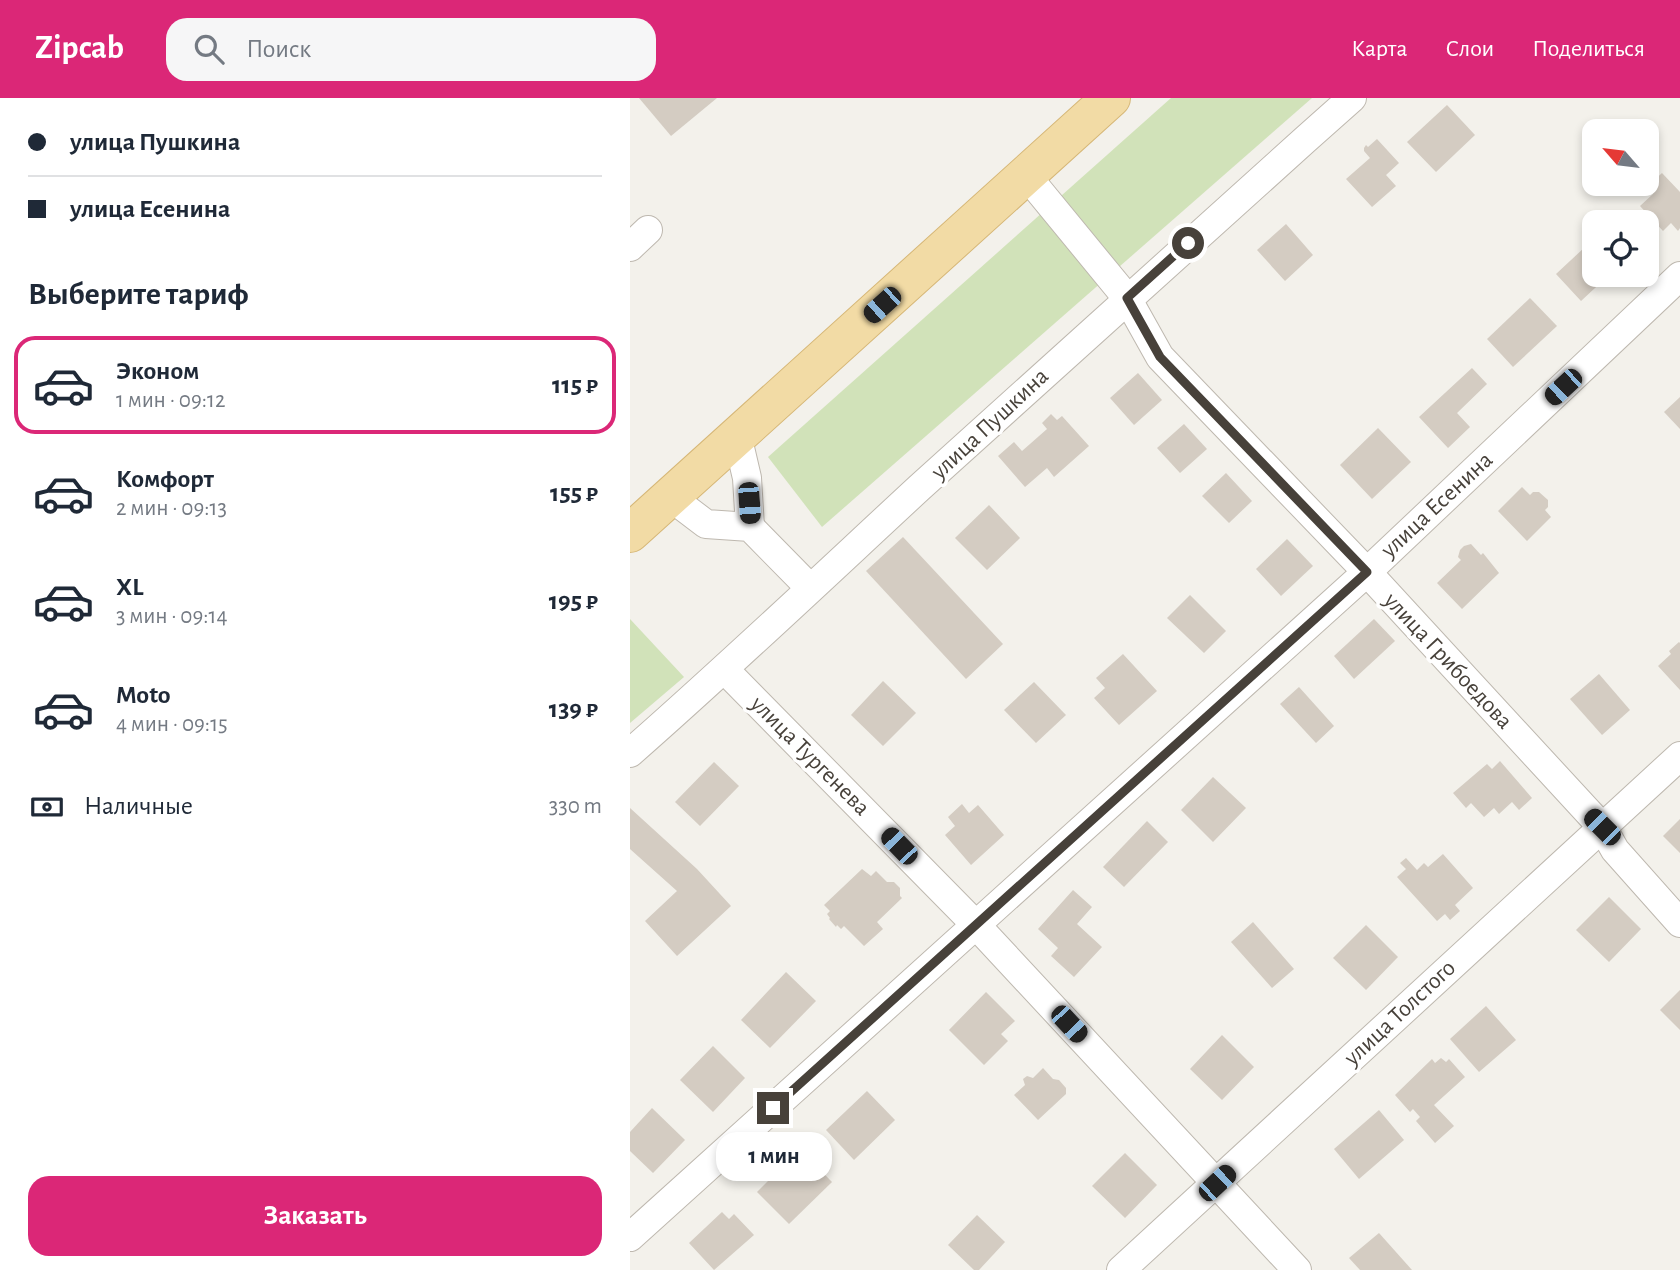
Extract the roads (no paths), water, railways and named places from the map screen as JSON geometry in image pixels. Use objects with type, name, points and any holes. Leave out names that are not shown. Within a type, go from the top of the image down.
[{"type":"main road","points":[[630,533],[1111,98]]},
{"type":"street","name":"улица Пушкина","points":[[630,753],[725,670],[810,588],[1127,298],[1352,98]]},
{"type":"street","name":"улица Грибоедова","points":[[1026,176],[1127,298],[1160,357],[1367,572],[1602,827],[1615,850],[1680,923]]},
{"type":"street","name":"улица Есенина","points":[[630,1237],[1367,572],[1680,275]]},
{"type":"street","points":[[737,435],[747,478],[750,527],[810,588]]},
{"type":"street","points":[[669,496],[706,524],[750,527]]},
{"type":"street","name":"улица Тургенева","points":[[725,670],[976,925],[1297,1270]]},
{"type":"street","name":"улица Толстого","points":[[1121,1270],[1680,757]]}]
